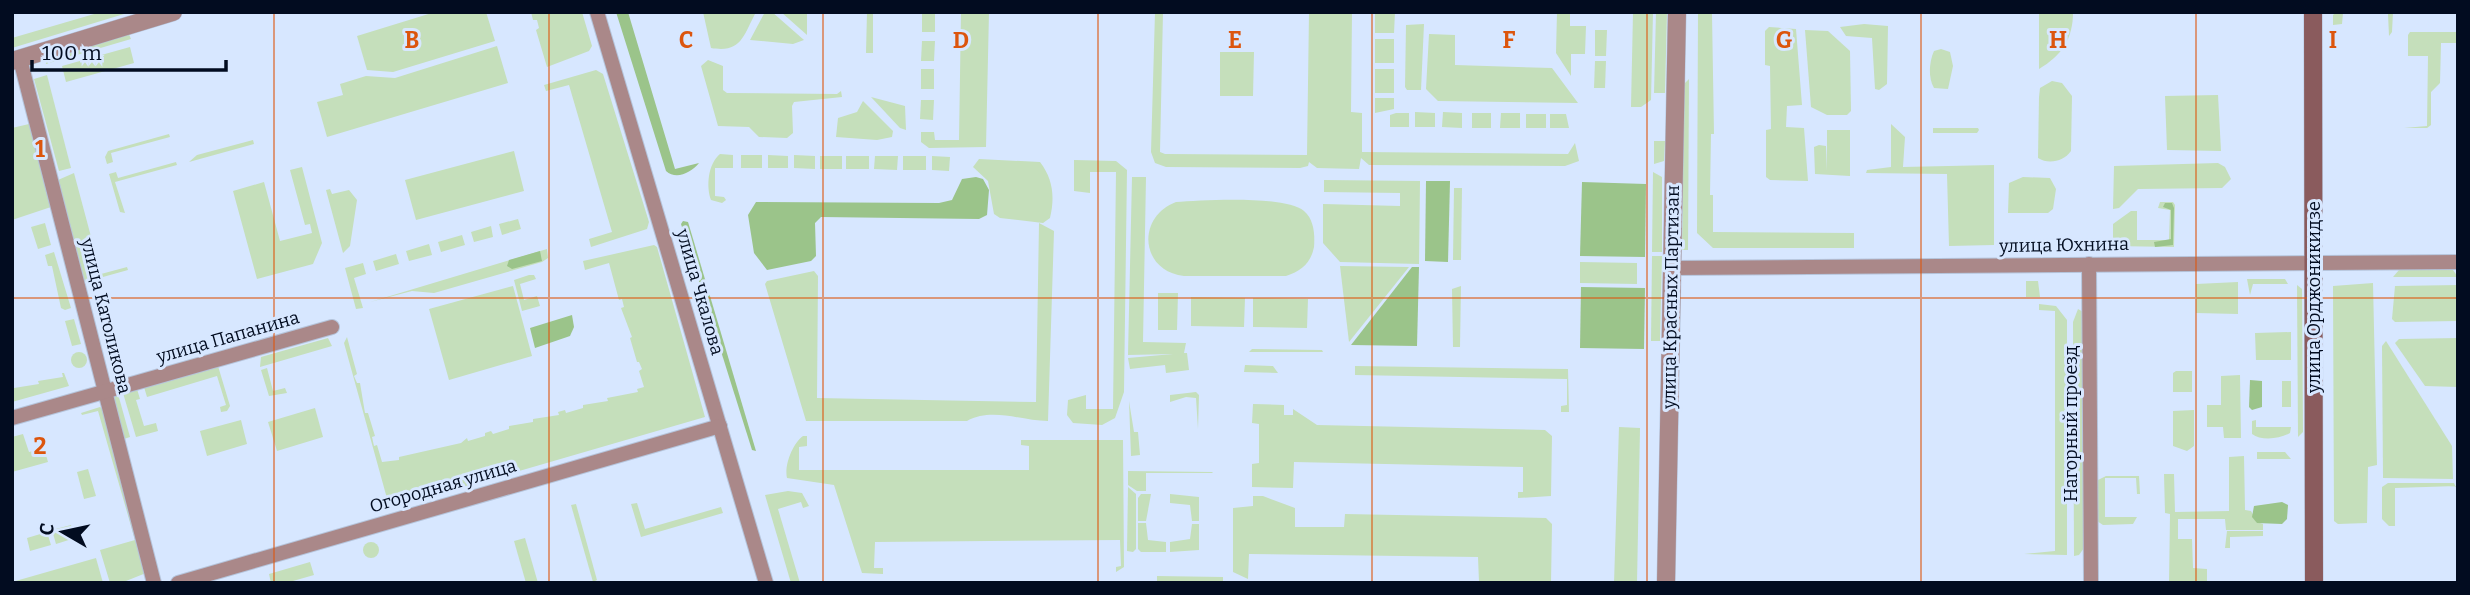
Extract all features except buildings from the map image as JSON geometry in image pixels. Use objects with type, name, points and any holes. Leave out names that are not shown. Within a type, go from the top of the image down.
[{"type":"main road","name":"улица Орджоникидзе","points":[[2313,12],[2314,583]]},
{"type":"street","points":[[16,60],[173,12]]},
{"type":"street","name":"улица Чкалова","points":[[597,12],[766,583]]},
{"type":"street","name":"улица Красных Партизан","points":[[1666,583],[1677,12]]},
{"type":"street","name":"улица Католикова","points":[[16,60],[154,583]]},
{"type":"street","name":"улица Юхнина","points":[[1672,268],[2458,262]]},
{"type":"street","name":"Нагорный проезд","points":[[2089,264],[2091,583]]},
{"type":"street","name":"улица Папанина","points":[[12,418],[332,327]]},
{"type":"street","name":"Огородная улица","points":[[178,583],[720,426]]},
{"type":"green space","points":[[101,12],[124,14],[12,48],[12,38]]},
{"type":"green space","points":[[435,12],[486,12],[495,41],[393,72],[367,70],[357,36]]},
{"type":"green space","points":[[531,12],[582,12],[592,46],[589,51],[547,67],[536,30],[539,28],[537,20],[533,20]]},
{"type":"green space","points":[[616,12],[628,12],[675,169],[699,163],[688,172],[674,175],[666,171]]},
{"type":"green space","points":[[703,12],[756,12],[740,41],[729,48],[721,49],[711,48]]},
{"type":"green space","points":[[765,12],[772,12],[804,40],[793,44],[750,40]]},
{"type":"green space","points":[[781,12],[807,12],[807,35]]},
{"type":"green space","points":[[867,12],[873,12],[873,53],[866,53]]},
{"type":"green space","points":[[922,12],[935,13],[935,32],[922,32]]},
{"type":"green space","points":[[961,12],[989,12],[986,147],[929,148],[921,142],[921,132],[934,132],[935,140],[959,140]]},
{"type":"green space","points":[[1155,12],[1163,12],[1160,152],[1165,154],[1307,155],[1309,12],[1352,12],[1351,112],[1362,113],[1362,152],[1568,154],[1575,143],[1579,161],[1565,166],[1369,165],[1361,158],[1359,169],[1317,168],[1309,162],[1308,166],[1300,168],[1166,167],[1155,163],[1151,152]]},
{"type":"green space","points":[[1375,12],[1395,12],[1394,33],[1375,33]]},
{"type":"green space","points":[[1557,12],[1570,12],[1570,26],[1586,26],[1585,54],[1571,54],[1571,76],[1556,53]]},
{"type":"green space","points":[[1633,12],[1653,12],[1651,100],[1641,107],[1631,107]]},
{"type":"green space","points":[[1656,12],[1667,12],[1665,93],[1654,93]]},
{"type":"green space","points":[[1698,12],[1714,12],[1714,134],[1711,134],[1710,195],[1713,195],[1713,232],[1854,233],[1854,248],[1713,248],[1697,233]]},
{"type":"green space","points":[[2039,12],[2073,12],[2071,30],[2065,45],[2039,69]]},
{"type":"green space","points":[[2336,12],[2393,12],[2392,32],[2389,36],[2388,14],[2343,13],[2342,24],[2333,25],[2333,15]]},
{"type":"green space","points":[[1424,24],[1421,90],[1407,90],[1406,25]]},
{"type":"green space","points":[[1864,24],[1888,26],[1887,84],[1879,90],[1875,89],[1872,38],[1846,36],[1840,27]]},
{"type":"green space","points":[[1769,27],[1796,29],[1802,105],[1787,106],[1786,127],[1804,128],[1808,181],[1770,180],[1766,177],[1766,130],[1771,129],[1770,66],[1765,65],[1765,31]]},
{"type":"green space","points":[[1595,30],[1607,30],[1606,56],[1595,56]]},
{"type":"green space","points":[[1805,30],[1828,31],[1850,51],[1851,111],[1847,115],[1827,115],[1811,107]]},
{"type":"green space","points":[[128,32],[131,39],[46,64],[44,57]]},
{"type":"green space","points":[[2410,32],[2457,32],[2458,43],[2441,43],[2440,83],[2431,92],[2431,125],[2427,128],[2404,128],[2427,126],[2428,56],[2408,56],[2408,35]]},
{"type":"green space","points":[[1429,34],[1455,35],[1455,65],[1552,68],[1578,103],[1438,101],[1426,89]]},
{"type":"green space","points":[[1375,39],[1394,39],[1394,63],[1375,63]]},
{"type":"green space","points":[[922,41],[935,41],[934,61],[921,61]]},
{"type":"green space","points":[[497,46],[508,83],[327,137],[317,102],[343,95],[340,84],[366,76],[395,78]]},
{"type":"green space","points":[[130,47],[134,63],[66,82],[62,66]]},
{"type":"green space","points":[[1941,49],[1950,52],[1953,66],[1948,89],[1934,88],[1931,80],[1932,55],[1934,51]]},
{"type":"green space","points":[[1220,52],[1254,52],[1253,96],[1220,96]]},
{"type":"green space","points":[[708,60],[723,66],[723,90],[727,93],[837,94],[841,91],[842,97],[794,102],[793,133],[787,138],[759,137],[749,127],[718,126],[701,66]]},
{"type":"green space","points":[[1595,61],[1606,61],[1605,88],[1594,88]]},
{"type":"green space","points":[[921,69],[934,69],[934,89],[921,89]]},
{"type":"green space","points":[[1375,69],[1394,69],[1394,93],[1375,93]]},
{"type":"green space","points":[[596,70],[603,74],[649,222],[647,229],[591,247],[589,239],[612,232],[569,85],[546,91],[544,85]]},
{"type":"green space","points":[[47,75],[71,168],[59,171],[34,79]]},
{"type":"green space","points":[[1689,79],[1688,250],[1682,250],[1684,84]]},
{"type":"green space","points":[[2052,81],[2062,83],[2072,96],[2071,151],[2056,161],[2038,158],[2040,88]]},
{"type":"green space","points":[[2218,95],[2221,151],[2167,150],[2165,96]]},
{"type":"green space","points":[[871,97],[905,106],[906,130],[900,128]]},
{"type":"green space","points":[[1375,98],[1394,98],[1394,109],[1375,113]]},
{"type":"green space","points":[[921,100],[934,100],[933,120],[920,119]]},
{"type":"green space","points":[[863,101],[893,131],[892,137],[877,140],[836,137],[838,118],[857,112]]},
{"type":"green space","points":[[1415,112],[1435,113],[1435,127],[1415,127]]},
{"type":"green space","points":[[1443,112],[1462,113],[1462,128],[1442,127]]},
{"type":"green space","points":[[1409,113],[1409,127],[1390,127],[1390,115]]},
{"type":"green space","points":[[1472,113],[1491,113],[1491,128],[1472,128]]},
{"type":"green space","points":[[1501,113],[1520,113],[1520,128],[1500,128]]},
{"type":"green space","points":[[1526,114],[1546,114],[1546,128],[1526,128]]},
{"type":"green space","points":[[1550,114],[1566,114],[1569,128],[1550,128]]},
{"type":"green space","points":[[29,124],[51,207],[12,220],[12,128]]},
{"type":"green space","points":[[1891,124],[1905,137],[1903,167],[1994,165],[1994,245],[1949,246],[1947,174],[1866,173],[1867,170],[1891,167]]},
{"type":"green space","points":[[1933,128],[1979,130],[1977,133],[1933,133]]},
{"type":"green space","points":[[1827,130],[1850,130],[1850,176],[1815,174],[1814,147],[1819,145],[1826,146],[1827,171]]},
{"type":"green space","points":[[169,134],[170,137],[111,153],[113,162],[107,164],[105,157],[108,151]]},
{"type":"green space","points":[[253,140],[254,144],[189,162],[197,155]]},
{"type":"green space","points":[[1654,141],[1665,141],[1664,161],[1654,164]]},
{"type":"green space","points":[[514,151],[524,191],[416,220],[405,180]]},
{"type":"green space","points":[[720,154],[733,155],[733,168],[715,168],[715,196],[724,197],[726,200],[722,203],[711,200],[709,188],[711,169]]},
{"type":"green space","points":[[741,155],[762,155],[762,168],[741,168]]},
{"type":"green space","points":[[768,155],[788,156],[788,168],[768,168]]},
{"type":"green space","points":[[794,155],[815,156],[815,169],[794,168]]},
{"type":"green space","points":[[820,156],[842,156],[842,169],[820,169]]},
{"type":"green space","points":[[846,156],[869,156],[869,169],[846,169]]},
{"type":"green space","points":[[875,156],[898,156],[897,170],[874,169]]},
{"type":"green space","points":[[903,156],[926,156],[926,170],[903,170]]},
{"type":"green space","points":[[932,156],[950,157],[949,171],[932,170]]},
{"type":"green space","points":[[979,159],[1040,162],[1052,188],[1050,218],[1043,223],[1000,218],[994,214],[988,181],[973,167]]},
{"type":"green space","points":[[1074,160],[1116,161],[1127,170],[1124,392],[1115,418],[1102,425],[1073,423],[1067,415],[1068,400],[1086,395],[1086,409],[1113,409],[1116,172],[1090,172],[1090,193],[1074,191]]},
{"type":"green space","points":[[176,162],[177,165],[115,182],[125,213],[120,212],[109,174],[116,172],[118,178]]},
{"type":"green space","points":[[2218,163],[2225,167],[2231,179],[2222,188],[2138,189],[2119,208],[2113,209],[2114,166]]},
{"type":"green space","points":[[302,167],[322,243],[313,264],[257,279],[233,191],[264,182],[280,241],[312,233],[310,224],[305,225],[290,170]]},
{"type":"green space","points":[[1653,172],[1662,177],[1662,252],[1652,252]]},
{"type":"green space","points":[[74,173],[101,274],[127,267],[128,270],[85,282],[58,180]]},
{"type":"green space","points":[[1132,177],[1146,177],[1143,342],[1186,343],[1184,353],[1187,353],[1189,370],[1166,373],[1165,365],[1130,369],[1128,358],[1173,354],[1128,355]]},
{"type":"green space","points":[[2023,177],[2050,178],[2056,189],[2053,209],[2048,213],[2008,213],[2009,183]]},
{"type":"green space","points":[[962,179],[983,179],[989,190],[987,215],[979,219],[821,217],[815,223],[816,256],[811,261],[767,270],[754,253],[748,215],[756,202],[939,203],[952,200]]},
{"type":"green space","points":[[1324,180],[1420,181],[1419,264],[1340,262],[1323,243],[1323,204],[1400,206],[1400,193],[1324,192]]},
{"type":"green space","points":[[1426,181],[1450,181],[1448,262],[1425,261]]},
{"type":"green space","points":[[1582,182],[1646,184],[1645,257],[1580,256]]},
{"type":"green space","points":[[1454,188],[1462,188],[1461,260],[1453,260]]},
{"type":"green space","points":[[330,189],[332,194],[349,190],[357,200],[350,246],[343,253],[326,190]]},
{"type":"green space","points":[[1243,200],[1294,206],[1304,211],[1312,223],[1313,253],[1305,266],[1286,276],[1184,276],[1169,272],[1152,254],[1148,243],[1149,231],[1154,219],[1163,209],[1176,202]]},
{"type":"green space","points":[[2160,202],[2173,202],[2175,205],[2174,247],[2113,246],[2113,224],[2131,211],[2137,211],[2137,240],[2169,240],[2170,210],[2158,208]]},
{"type":"green space","points":[[2165,203],[2172,203],[2174,208],[2173,245],[2155,247],[2154,242],[2171,239],[2171,210],[2163,207]]},
{"type":"green space","points":[[518,219],[521,229],[502,235],[499,224]]},
{"type":"green space","points":[[683,221],[688,222],[756,451],[752,450],[681,224]]},
{"type":"green space","points":[[45,223],[51,245],[38,249],[31,227]]},
{"type":"green space","points":[[1039,223],[1054,231],[1048,421],[987,415],[967,421],[806,421],[765,284],[767,281],[814,271],[818,276],[817,398],[1036,402]]},
{"type":"green space","points":[[491,226],[493,237],[474,242],[471,232]]},
{"type":"green space","points":[[462,235],[465,245],[441,252],[438,242]]},
{"type":"green space","points":[[429,244],[432,255],[409,261],[406,251]]},
{"type":"green space","points":[[654,245],[657,247],[705,417],[433,496],[431,493],[393,504],[388,502],[344,343],[347,337],[357,374],[354,376],[357,383],[360,383],[365,413],[368,413],[375,436],[372,437],[374,446],[377,445],[382,462],[461,443],[467,438],[468,441],[485,436],[485,433],[491,431],[493,434],[509,429],[509,426],[533,422],[533,419],[583,408],[583,405],[608,401],[607,398],[638,392],[637,389],[644,387],[639,371],[642,369],[637,362],[630,338],[632,337],[621,308],[624,307],[622,299],[619,300],[609,263],[585,270],[583,261]]},
{"type":"green space","points":[[547,249],[548,258],[542,262],[434,293],[412,291],[370,302]]},
{"type":"green space","points":[[540,251],[542,261],[512,269],[507,266],[509,260]]},
{"type":"green space","points":[[54,252],[71,308],[65,310],[61,308],[52,266],[48,266],[45,255]]},
{"type":"green space","points":[[396,254],[399,264],[376,271],[373,261]]},
{"type":"green space","points":[[1652,256],[1662,256],[1660,341],[1651,341]]},
{"type":"green space","points":[[1580,262],[1637,263],[1637,284],[1580,283]]},
{"type":"green space","points":[[363,263],[366,274],[354,278],[363,308],[356,309],[345,268]]},
{"type":"green space","points":[[1340,266],[1409,267],[1349,342]]},
{"type":"green space","points":[[1412,267],[1419,267],[1417,346],[1351,345]]},
{"type":"green space","points":[[2399,270],[2453,270],[2458,277],[2393,277]]},
{"type":"green space","points":[[534,275],[536,279],[520,284],[524,300],[537,296],[540,306],[522,311],[514,280]]},
{"type":"green space","points":[[2247,279],[2285,279],[2288,284],[2253,284],[2250,295]]},
{"type":"green space","points":[[2026,281],[2038,281],[2040,297],[2026,297]]},
{"type":"green space","points":[[2238,282],[2238,314],[2196,313],[2196,284]]},
{"type":"green space","points":[[2373,283],[2377,465],[2368,467],[2367,523],[2338,524],[2334,521],[2333,286]]},
{"type":"green space","points":[[2297,285],[2302,289],[2303,432],[2298,437]]},
{"type":"green space","points":[[2458,285],[2458,321],[2395,322],[2392,319],[2395,286]]},
{"type":"green space","points":[[513,286],[532,356],[449,380],[429,309]]},
{"type":"green space","points":[[1461,286],[1460,347],[1453,347],[1452,289]]},
{"type":"green space","points":[[1581,287],[1645,288],[1644,349],[1580,348]]},
{"type":"green space","points":[[1158,293],[1178,293],[1177,330],[1158,330]]},
{"type":"green space","points":[[1191,297],[1245,298],[1244,327],[1191,326]]},
{"type":"green space","points":[[1253,298],[1308,299],[1307,328],[1253,327]]},
{"type":"green space","points":[[2039,304],[2056,306],[2067,320],[2067,555],[2024,554],[2055,551],[2055,311],[2039,310]]},
{"type":"green space","points":[[2078,309],[2083,312],[2084,548],[2079,555],[2074,556],[2073,322]]},
{"type":"green space","points":[[572,315],[574,327],[570,336],[535,348],[530,328]]},
{"type":"green space","points":[[74,319],[81,344],[72,346],[65,321]]},
{"type":"green space","points":[[2291,332],[2291,360],[2256,360],[2255,333]]},
{"type":"green space","points":[[328,338],[332,346],[260,367],[261,357]]},
{"type":"green space","points":[[2458,338],[2458,387],[2425,386],[2395,343],[2399,339]]},
{"type":"green space","points":[[2386,341],[2452,446],[2453,479],[2383,478],[2382,346]]},
{"type":"green space","points":[[1252,349],[1322,350],[1323,352],[1249,352]]},
{"type":"green space","points":[[76,352],[82,352],[87,360],[85,366],[76,368],[71,363],[71,357]]},
{"type":"green space","points":[[1245,365],[1273,366],[1278,373],[1244,372]]},
{"type":"green space","points":[[218,366],[230,406],[227,411],[221,412],[220,407],[226,405],[217,376],[147,397],[144,387]]},
{"type":"green space","points":[[1355,366],[1568,369],[1569,412],[1561,412],[1561,406],[1567,405],[1567,379],[1355,375]]},
{"type":"green space","points":[[267,368],[273,391],[285,388],[287,393],[269,396],[261,370]]},
{"type":"green space","points":[[2192,371],[2192,392],[2173,392],[2173,373]]},
{"type":"green space","points":[[62,373],[69,386],[12,402],[14,388],[63,377]]},
{"type":"green space","points":[[2240,375],[2241,438],[2224,438],[2223,427],[2207,427],[2207,405],[2221,405],[2221,376]]},
{"type":"green space","points":[[2250,380],[2262,381],[2262,407],[2252,410],[2249,407]]},
{"type":"green space","points":[[2282,381],[2291,381],[2291,407],[2282,407]]},
{"type":"green space","points":[[137,389],[140,399],[136,400],[144,426],[156,423],[158,431],[136,437],[123,393]]},
{"type":"green space","points":[[1196,392],[1199,395],[1198,429],[1196,398],[1186,397],[1170,402],[1170,395]]},
{"type":"green space","points":[[118,394],[130,437],[121,440],[109,396]]},
{"type":"green space","points":[[1129,401],[1134,432],[1138,432],[1140,455],[1131,456]]},
{"type":"green space","points":[[1253,404],[1284,405],[1284,415],[1293,415],[1293,409],[1317,425],[1545,430],[1552,436],[1551,496],[1518,498],[1518,492],[1523,492],[1523,467],[1294,462],[1293,488],[1252,487],[1252,464],[1259,463],[1259,424],[1252,423]]},
{"type":"green space","points":[[100,407],[103,409],[146,573],[121,583],[110,583],[100,550],[135,540],[98,411],[82,415],[81,413]]},
{"type":"green space","points":[[315,408],[323,437],[277,451],[268,422]]},
{"type":"green space","points":[[2194,410],[2194,446],[2187,451],[2173,446],[2173,411]]},
{"type":"green space","points":[[241,420],[247,444],[207,456],[200,431]]},
{"type":"green space","points":[[2256,420],[2256,427],[2291,427],[2290,433],[2281,437],[2260,438],[2252,434],[2252,421]]},
{"type":"green space","points":[[1619,427],[1640,428],[1637,583],[1614,583]]},
{"type":"green space","points":[[23,434],[29,452],[44,448],[48,462],[12,472],[12,437]]},
{"type":"green space","points":[[803,436],[807,436],[807,446],[799,447],[799,470],[1029,470],[1029,446],[1021,445],[1021,440],[1123,440],[1124,567],[1116,572],[1116,567],[1121,566],[1120,540],[875,542],[874,568],[883,568],[883,574],[862,573],[834,485],[787,478],[790,455]]},
{"type":"green space","points":[[2257,452],[2285,452],[2291,459],[2257,459]]},
{"type":"green space","points":[[2244,456],[2245,510],[2251,511],[2257,522],[2263,524],[2263,530],[2226,530],[2225,519],[2178,519],[2178,539],[2192,539],[2193,568],[2207,569],[2207,583],[2169,583],[2170,514],[2165,513],[2164,474],[2174,474],[2175,512],[2229,511],[2229,457]]},
{"type":"green space","points":[[88,469],[96,496],[84,499],[77,472]]},
{"type":"green space","points":[[1128,471],[1213,473],[1146,473],[1146,491],[1137,491],[1128,485]]},
{"type":"green space","points":[[2106,476],[2139,476],[2140,494],[2137,494],[2136,478],[2105,478],[2105,517],[2137,517],[2133,524],[2103,525],[2097,521],[2096,481]]},
{"type":"green space","points":[[2388,483],[2454,483],[2455,486],[2395,488],[2395,526],[2389,526],[2382,519],[2382,487]]},
{"type":"green space","points":[[1128,487],[1136,494],[1136,549],[1133,552],[1127,551]]},
{"type":"green space","points":[[2456,488],[2458,492],[2458,531]]},
{"type":"green space","points":[[788,491],[802,493],[809,506],[803,508],[801,502],[778,509],[800,583],[791,583],[765,495]]},
{"type":"green space","points":[[1141,494],[1151,494],[1146,521],[1138,521],[1138,498]]},
{"type":"green space","points":[[1170,494],[1199,497],[1199,521],[1192,521],[1190,505],[1170,503]]},
{"type":"green space","points":[[1253,496],[1263,496],[1295,508],[1295,527],[1344,527],[1345,514],[1546,518],[1552,524],[1551,583],[1473,583],[1479,582],[1478,557],[1249,554],[1248,579],[1233,572],[1233,508],[1253,506]]},
{"type":"green space","points":[[2282,502],[2288,505],[2287,519],[2282,524],[2257,523],[2252,517],[2254,506]]},
{"type":"green space","points":[[637,503],[645,529],[721,507],[723,513],[641,537],[631,504]]},
{"type":"green space","points":[[576,504],[597,580],[593,582],[571,505]]},
{"type":"green space","points":[[1138,523],[1146,523],[1148,540],[1166,542],[1166,552],[1141,552],[1138,549]]},
{"type":"green space","points":[[1192,524],[1199,524],[1199,550],[1170,552],[1170,542],[1190,539]]},
{"type":"green space","points":[[71,525],[75,538],[56,544],[52,530]]},
{"type":"green space","points":[[2227,531],[2263,531],[2263,536],[2230,537],[2230,548],[2225,548]]},
{"type":"green space","points":[[47,532],[51,545],[30,551],[27,538]]},
{"type":"green space","points":[[525,538],[538,583],[526,583],[514,541]]},
{"type":"green space","points":[[371,542],[379,550],[371,558],[363,550]]},
{"type":"green space","points":[[96,558],[103,583],[12,583],[12,582]]},
{"type":"green space","points":[[310,562],[314,575],[286,583],[271,583],[269,574]]},
{"type":"green space","points":[[1157,576],[1223,577],[1223,583],[1157,583]]}]
